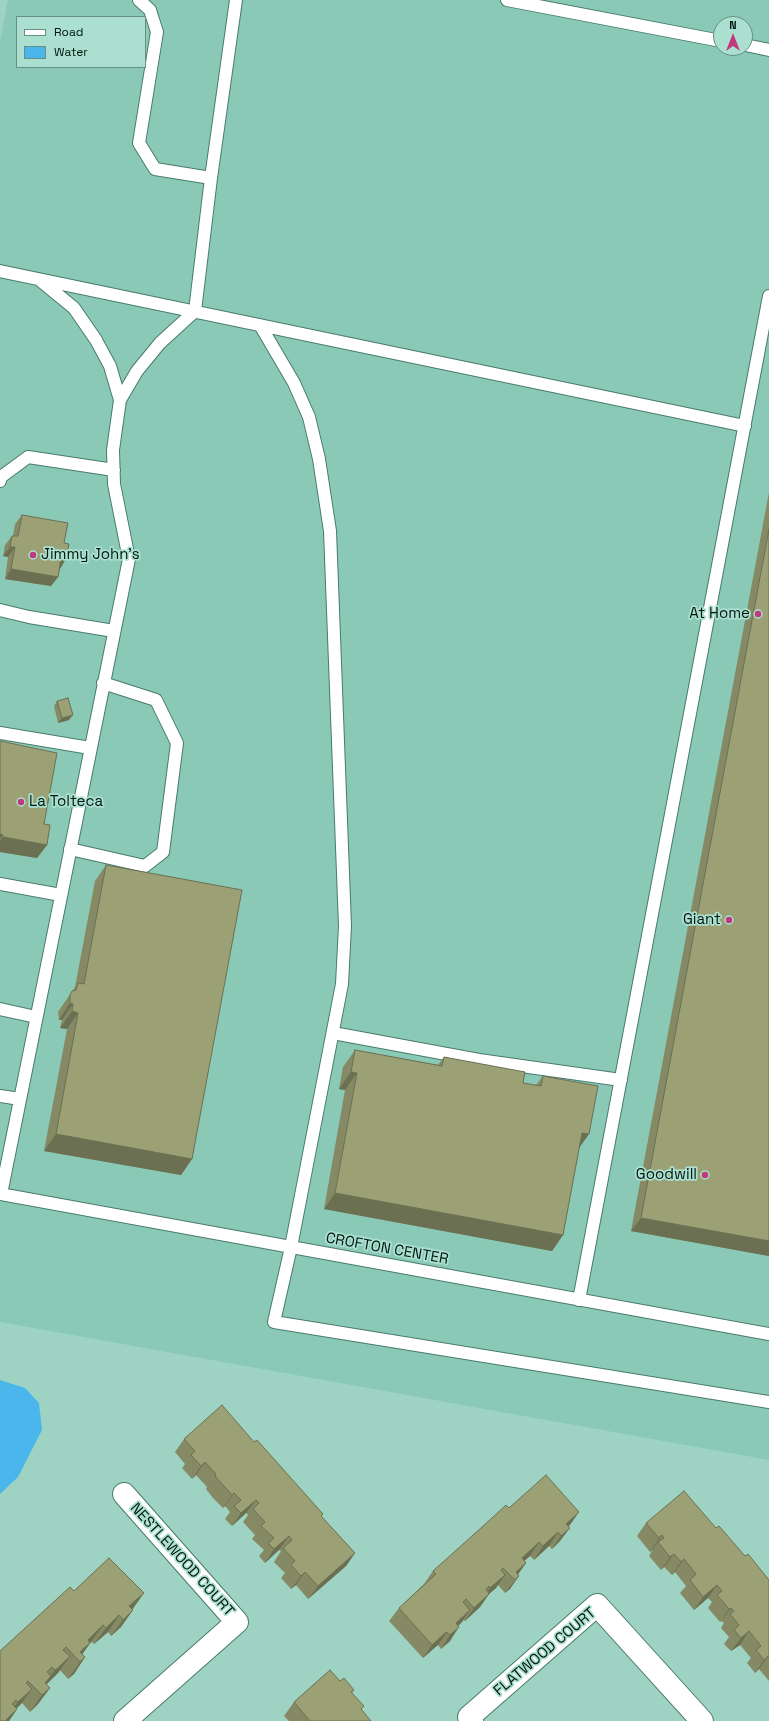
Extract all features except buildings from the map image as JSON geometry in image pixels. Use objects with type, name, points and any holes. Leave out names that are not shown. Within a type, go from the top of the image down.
[{"type":"street","name":"NESTLEWOOD COURT","points":[[124,1494],[237,1622],[125,1721]]},
{"type":"street","name":"FLATWOOD COURT","points":[[472,1721],[469,1717],[597,1605],[702,1721]]},
{"type":"lane","points":[[139,0],[150,10],[157,32],[139,143],[155,169],[211,178]]},
{"type":"lane","points":[[120,400],[137,371],[160,344],[195,311],[211,178],[236,0]]},
{"type":"lane","points":[[507,0],[713,39]]},
{"type":"lane","points":[[753,47],[769,50]]},
{"type":"lane","points":[[0,270],[745,426]]},
{"type":"lane","points":[[0,1194],[129,559],[114,484],[114,450],[120,400],[110,366],[96,340],[74,308],[38,278]]},
{"type":"lane","points":[[580,1300],[769,296]]},
{"type":"lane","points":[[260,325],[294,383],[309,416],[319,459],[330,531],[345,926],[342,984],[291,1248],[274,1322],[769,1402]]},
{"type":"lane","points":[[0,481],[1,477],[28,457],[114,470]]},
{"type":"lane","points":[[0,610],[29,617],[114,631]]},
{"type":"lane","points":[[70,849],[145,866],[163,852],[177,743],[156,700],[103,683]]},
{"type":"lane","points":[[0,733],[90,748]]},
{"type":"lane","points":[[0,884],[61,895]]},
{"type":"lane","points":[[0,1009],[36,1017]]},
{"type":"lane","points":[[332,1033],[479,1060],[621,1080]]},
{"type":"lane","points":[[0,1096],[20,1099]]},
{"type":"lane","name":"CROFTON CENTER","points":[[0,1194],[769,1334]]},
{"type":"shaded area","points":[[8,0],[769,0],[769,1460],[0,1322],[0,41]]},
{"type":"water","points":[[0,1380],[25,1388],[39,1403],[42,1430],[18,1477],[0,1494]]},
{"type":"place","name":"Jimmy John's","points":[[33,555]]},
{"type":"place","name":"At Home","points":[[758,614]]},
{"type":"place","name":"La Tolteca","points":[[21,802]]},
{"type":"place","name":"Giant","points":[[729,920]]},
{"type":"place","name":"Goodwill","points":[[705,1175]]}]
